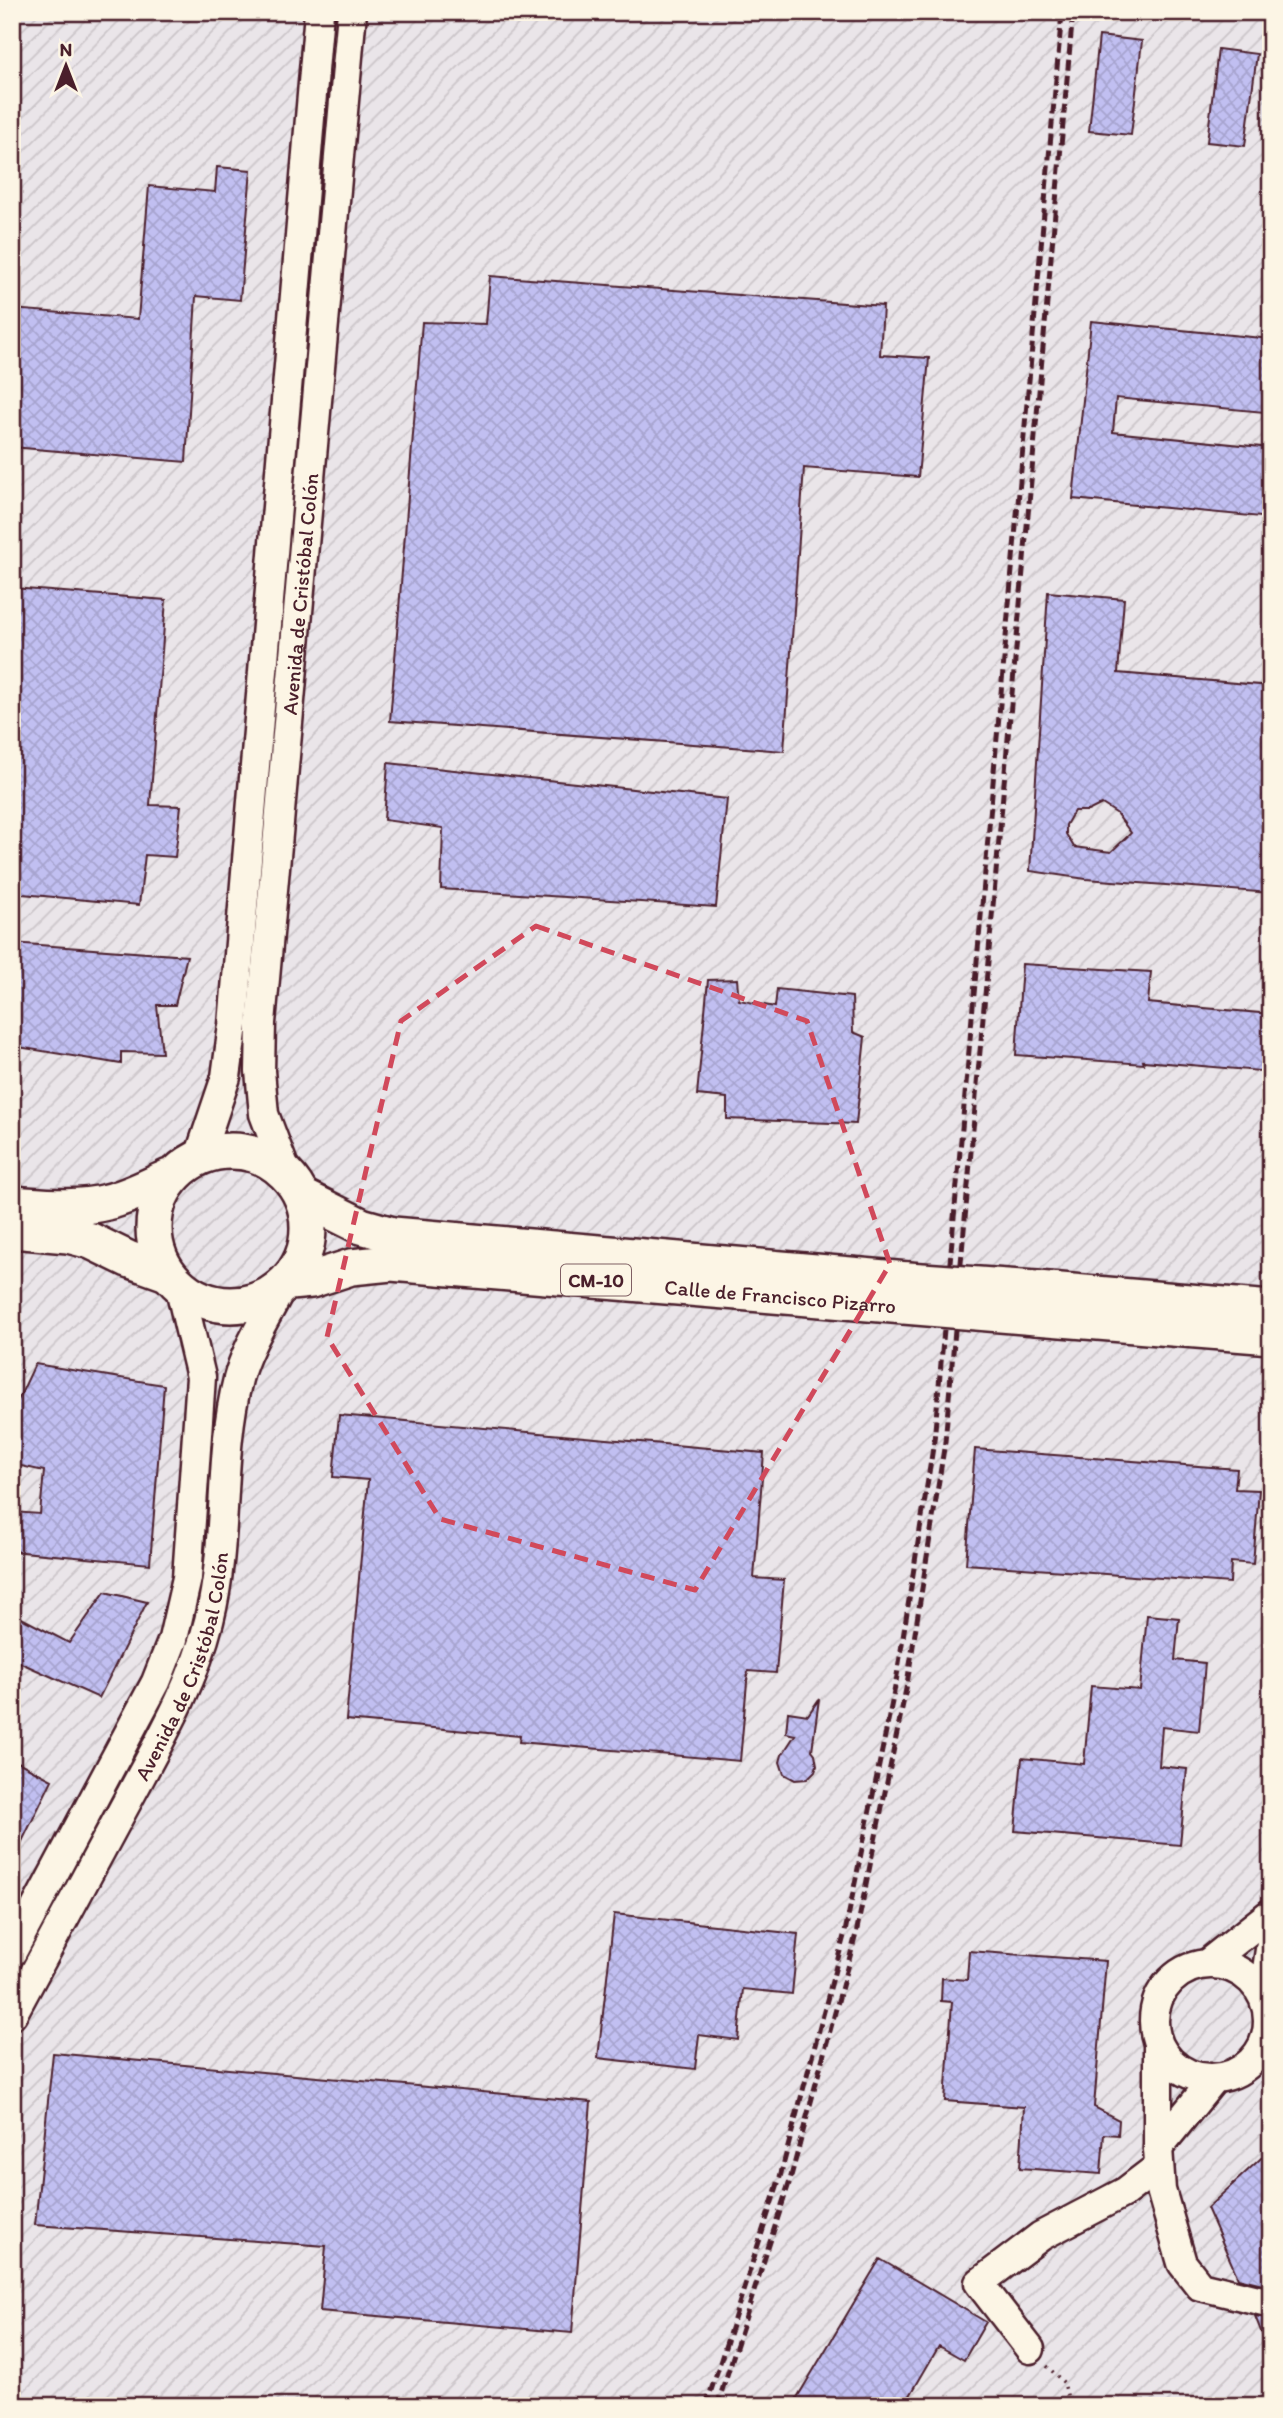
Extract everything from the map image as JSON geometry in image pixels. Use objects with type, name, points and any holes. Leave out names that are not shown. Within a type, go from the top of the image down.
[{"type":"main road","name":"CM-10","points":[[12,1204],[48,1207],[105,1203],[169,1177],[199,1157],[225,1153],[249,1155],[295,1185]]},
{"type":"main road","points":[[169,1177],[158,1195],[153,1219],[153,1239],[159,1257],[173,1279]]},
{"type":"main road","points":[[285,1287],[302,1260],[307,1239],[309,1216],[295,1185]]},
{"type":"main road","name":"Calle de Francisco Pizarro","points":[[295,1185],[361,1226],[393,1235],[906,1293]]},
{"type":"main road","name":"CM-10","points":[[12,1230],[68,1235],[92,1241],[173,1279],[201,1298],[226,1304],[263,1300],[285,1287]]},
{"type":"main road","name":"Calle de Francisco Pizarro","points":[[285,1287],[351,1267],[391,1263],[906,1293],[1268,1323]]},
{"type":"street","name":"Avenida de Cristóbal Colón","points":[[199,1157],[226,1077],[233,1025],[319,12]]},
{"type":"street","name":"Avenida de Cristóbal Colón","points":[[295,1185],[264,1114],[260,1071],[261,1023],[352,12]]},
{"type":"street","name":"Avenida de Cristóbal Colón","points":[[12,1952],[156,1682],[173,1639],[187,1578],[201,1377],[173,1279]]},
{"type":"street","name":"Avenida de Cristóbal Colón","points":[[12,2015],[194,1671],[209,1619],[219,1562],[230,1420],[238,1376],[253,1343],[285,1287]]},
{"type":"street","points":[[1208,1963],[1271,1913]]},
{"type":"street","points":[[1158,2046],[1172,2064],[1192,2076],[1214,2079],[1236,2073],[1254,2060],[1266,2040],[1269,2018],[1264,1996],[1271,1943]]},
{"type":"street","points":[[1264,1996],[1250,1978],[1230,1966],[1208,1963],[1186,1969],[1167,1982],[1156,2002],[1153,2024],[1158,2046],[1158,2157],[1161,2190],[1182,2263],[1200,2286],[1271,2303]]},
{"type":"street","points":[[1030,2349],[979,2283],[1041,2236],[1125,2192],[1158,2157],[1214,2079]]},
{"type":"path","points":[[1030,2349],[1064,2383],[1070,2406]]},
{"type":"highlighted area","points":[[536,926],[807,1021],[890,1264],[695,1590],[440,1519],[327,1337],[401,1021]]},
{"type":"shaded area","points":[[12,12],[1271,12],[1271,2406],[12,2406]]},
{"type":"building","points":[[1099,36],[1142,41],[1131,135],[1089,131]]},
{"type":"building","points":[[1218,49],[1257,54],[1245,146],[1207,142]]},
{"type":"building","points":[[217,167],[251,170],[240,300],[196,296],[186,462],[12,447],[12,309],[138,319],[149,186],[215,192]]},
{"type":"building","points":[[490,276],[883,306],[880,355],[929,358],[918,477],[804,468],[784,751],[390,721],[422,322],[486,324]]},
{"type":"building","points":[[1091,321],[1271,339],[1264,412],[1116,398],[1113,432],[1271,448],[1271,518],[1073,499]]},
{"type":"building","points":[[12,588],[166,600],[150,805],[181,806],[175,857],[145,855],[139,905],[12,893]]},
{"type":"building","points":[[1048,592],[1124,599],[1118,673],[1271,686],[1271,893],[1086,879],[1030,871]],"holes":[[[1102,804],[1116,813],[1131,833],[1111,852],[1074,847],[1066,834],[1066,825],[1074,811],[1088,811]]]},
{"type":"building","points":[[388,763],[727,799],[716,907],[441,889],[443,828],[384,820]]},
{"type":"building","points":[[12,943],[187,956],[175,1005],[157,1005],[162,1053],[121,1052],[121,1064],[12,1046]]},
{"type":"building","points":[[1022,964],[1151,972],[1148,1003],[1271,1014],[1271,1072],[1143,1061],[1144,1064],[1016,1055]]},
{"type":"building","points":[[737,979],[739,1000],[775,1007],[777,989],[852,997],[853,1032],[865,1037],[856,1124],[727,1119],[727,1098],[697,1095],[708,980]]},
{"type":"building","points":[[35,1364],[164,1385],[150,1564],[12,1551],[12,1512],[40,1514],[44,1471],[12,1464],[12,1413]]},
{"type":"building","points":[[339,1415],[764,1453],[754,1578],[784,1580],[776,1673],[748,1671],[740,1761],[519,1742],[520,1736],[346,1720],[368,1480],[333,1477]]},
{"type":"building","points":[[975,1449],[1237,1469],[1235,1489],[1259,1490],[1253,1564],[1231,1562],[1230,1583],[966,1564]]},
{"type":"building","points":[[105,1592],[147,1602],[99,1698],[12,1659],[12,1613],[69,1643]]},
{"type":"building","points":[[1147,1615],[1179,1618],[1175,1660],[1205,1663],[1199,1731],[1162,1727],[1159,1766],[1187,1769],[1180,1845],[1015,1831],[1022,1758],[1084,1764],[1091,1686],[1140,1690]]},
{"type":"building","points":[[819,1699],[812,1750],[817,1765],[807,1779],[795,1780],[784,1774],[780,1762],[795,1735],[786,1733],[788,1712],[808,1715]]},
{"type":"building","points":[[12,1759],[52,1780],[12,1862]]},
{"type":"building","points":[[614,1914],[798,1934],[792,1994],[743,1989],[738,2040],[699,2035],[695,2069],[598,2058]]},
{"type":"building","points":[[969,1951],[1106,1961],[1094,2107],[1119,2120],[1118,2135],[1104,2134],[1101,2174],[1020,2168],[1024,2107],[945,2101],[952,2002],[941,2001],[942,1978],[967,1980]]},
{"type":"building","points":[[53,2053],[591,2102],[572,2333],[320,2311],[326,2246],[35,2225]]},
{"type":"building","points":[[1271,2149],[1271,2286],[1238,2278],[1207,2208]]},
{"type":"building","points":[[880,2259],[986,2322],[964,2360],[939,2346],[904,2406],[792,2406]]},
{"type":"building","points":[[1255,2316],[1271,2319],[1271,2354],[1270,2354]]},
{"type":"railway","points":[[706,2406],[780,2177],[845,1932],[896,1682],[934,1441],[1062,12]]},
{"type":"railway","points":[[717,2406],[790,2180],[856,1934],[907,1684],[945,1442],[1073,12]]}]
